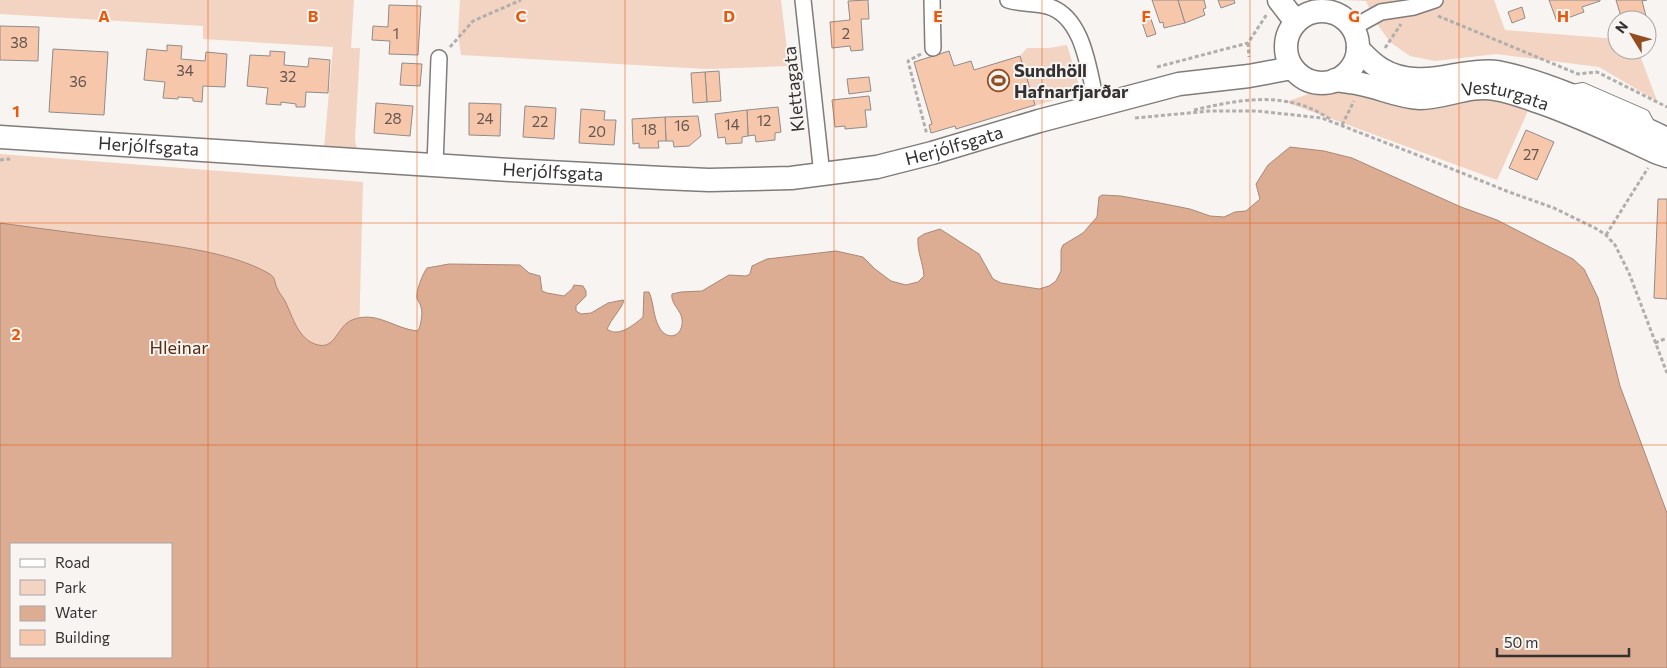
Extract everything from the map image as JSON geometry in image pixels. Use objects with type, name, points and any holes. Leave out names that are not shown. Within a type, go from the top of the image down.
[{"type":"street","name":"Klettagata","points":[[803,0],[822,175]]},
{"type":"street","points":[[932,0],[933,48]]},
{"type":"street","points":[[1008,0],[1047,6],[1061,12],[1071,22],[1083,47],[1097,106]]},
{"type":"street","points":[[1279,0],[1296,22]]},
{"type":"street","points":[[1355,39],[1381,12],[1436,0]]},
{"type":"street","points":[[1314,6],[1339,15],[1346,21],[1355,39],[1355,59],[1351,68],[1344,76],[1323,83],[1312,82],[1301,76],[1292,68],[1287,57],[1286,44],[1289,32],[1296,22],[1314,6]]},
{"type":"street","name":"Vesturgata","points":[[1355,39],[1383,70],[1400,76],[1422,80],[1494,71],[1525,79],[1559,91],[1662,145]]},
{"type":"street","points":[[435,165],[439,58]]},
{"type":"street","name":"Herjólfsgata","points":[[0,137],[435,165],[709,180],[791,178],[877,167],[1179,84],[1249,76],[1292,68]]},
{"type":"street","name":"Vesturgata","points":[[1335,80],[1421,98],[1466,90],[1494,88],[1522,95],[1662,145]]},
{"type":"path","points":[[439,58],[473,21],[521,0]]},
{"type":"path","points":[[1414,6],[1578,74],[1597,72],[1667,107]]},
{"type":"path","points":[[932,153],[908,61],[933,48]]},
{"type":"path","points":[[1181,113],[1237,101],[1266,100],[1310,108],[1343,126]]},
{"type":"path","points":[[1606,235],[1662,145]]},
{"type":"path","points":[[1655,343],[1667,338]]},
{"type":"green space","points":[[0,0],[354,0],[351,48],[360,48],[355,140],[357,149],[324,148],[333,47],[203,39],[203,26],[0,14]]},
{"type":"green space","points":[[460,0],[781,0],[789,66],[706,69],[461,55],[458,33]]},
{"type":"green space","points":[[1343,0],[1494,0],[1505,30],[1607,38],[1607,60],[1642,60],[1657,101],[1599,67],[1496,54],[1435,61],[1410,56],[1390,42],[1375,21],[1366,1]]},
{"type":"green space","name":"Sundhöll Hafnarfjarðar","points":[[1067,45],[1081,92],[956,129],[955,126],[931,133],[929,125],[932,124],[914,62],[949,51],[954,66],[971,61],[974,70],[1020,56],[1027,48],[1049,48]]},
{"type":"green space","points":[[1314,92],[1346,93],[1387,99],[1504,97],[1531,104],[1497,180],[1286,102]]},
{"type":"green space","name":"Hleinar","points":[[0,154],[363,182],[354,535],[172,544],[10,543],[0,632]]},
{"type":"water","points":[[1290,147],[1324,151],[1352,158],[1461,207],[1497,220],[1573,259],[1584,269],[1598,298],[1620,386],[1667,513],[1667,668],[0,668],[0,223],[184,248],[220,255],[253,266],[272,276],[301,333],[311,342],[318,345],[329,344],[347,323],[361,318],[378,319],[409,330],[418,331],[422,312],[417,292],[424,273],[427,268],[449,264],[520,265],[529,273],[540,276],[542,291],[564,296],[574,285],[583,286],[586,296],[576,306],[576,311],[581,314],[591,313],[608,303],[623,300],[622,305],[607,329],[616,332],[635,324],[643,317],[644,292],[649,292],[659,327],[662,332],[670,336],[678,333],[682,325],[682,319],[672,294],[702,291],[729,275],[746,276],[750,274],[752,266],[767,259],[836,251],[863,257],[891,281],[906,285],[918,282],[924,276],[918,248],[918,238],[940,229],[979,254],[993,279],[1001,283],[1039,289],[1049,286],[1056,281],[1061,271],[1061,250],[1063,245],[1083,233],[1097,217],[1099,197],[1102,195],[1121,196],[1190,209],[1210,216],[1224,217],[1235,212],[1246,211],[1260,199],[1256,184],[1268,165]]},
{"type":"building","points":[[868,0],[869,19],[861,19],[863,50],[851,51],[850,46],[832,48],[830,22],[850,20],[848,1]]},
{"type":"building","points":[[1152,0],[1178,0],[1185,23],[1164,28],[1163,22],[1160,23]]},
{"type":"building","points":[[1178,0],[1204,0],[1206,8],[1203,9],[1205,15],[1185,23]]},
{"type":"building","points":[[1218,0],[1234,0],[1235,3],[1221,8]]},
{"type":"building","points":[[1549,0],[1600,1],[1582,7],[1584,12],[1557,22]]},
{"type":"building","points":[[1616,0],[1647,0],[1642,1],[1644,10],[1619,10]]},
{"type":"building","points":[[389,5],[421,6],[418,55],[389,54],[390,41],[372,40],[373,26],[388,27]]},
{"type":"building","points":[[1522,7],[1525,18],[1512,23],[1508,12]]},
{"type":"building","points":[[1150,16],[1156,34],[1147,37],[1141,19]]},
{"type":"building","points":[[0,26],[39,27],[38,61],[0,60]]},
{"type":"building","points":[[167,45],[182,46],[181,59],[205,61],[206,52],[227,54],[225,87],[203,86],[202,102],[193,101],[193,98],[163,98],[165,82],[144,80],[147,49],[167,51]]},
{"type":"building","points":[[53,49],[108,52],[104,115],[49,112]]},
{"type":"building","points":[[270,51],[285,52],[284,65],[308,67],[309,58],[330,60],[328,93],[306,92],[305,107],[296,107],[296,104],[281,102],[281,105],[266,104],[268,88],[247,86],[250,55],[270,56]]},
{"type":"building","name":"Sundhöll Hafnarfjarðar","points":[[949,51],[954,66],[971,61],[974,70],[1020,56],[1035,105],[956,129],[955,126],[931,133],[929,125],[932,124],[914,62]]},
{"type":"building","points":[[402,63],[422,64],[420,86],[400,85]]},
{"type":"building","points":[[719,71],[721,101],[707,102],[705,72]]},
{"type":"building","points":[[705,72],[707,102],[693,103],[691,73]]},
{"type":"building","points":[[869,77],[871,91],[849,94],[847,79]]},
{"type":"building","points":[[869,96],[871,110],[865,110],[867,127],[845,129],[845,126],[835,127],[832,100]]},
{"type":"building","points":[[376,103],[413,106],[410,136],[374,133]]},
{"type":"building","points":[[469,103],[501,104],[500,136],[469,135]]},
{"type":"building","points":[[525,106],[556,108],[554,139],[523,137]]},
{"type":"building","points":[[778,107],[781,132],[775,133],[775,140],[756,142],[755,135],[748,136],[747,110]]},
{"type":"building","points":[[581,109],[605,111],[604,120],[616,120],[614,145],[579,143]]},
{"type":"building","points":[[747,110],[748,136],[742,137],[742,143],[726,144],[725,137],[718,138],[715,114]]},
{"type":"building","points":[[698,116],[701,136],[689,146],[674,147],[673,141],[666,141],[665,117]]},
{"type":"building","points":[[665,117],[666,141],[658,141],[659,148],[639,148],[639,143],[633,144],[632,119]]},
{"type":"building","points":[[1526,130],[1554,142],[1537,180],[1509,168]]},
{"type":"building","points":[[1658,199],[1667,199],[1667,299],[1654,298]]},
{"type":"place","name":"Sundhöll Hafnarfjarðar","points":[[998,81]]}]
